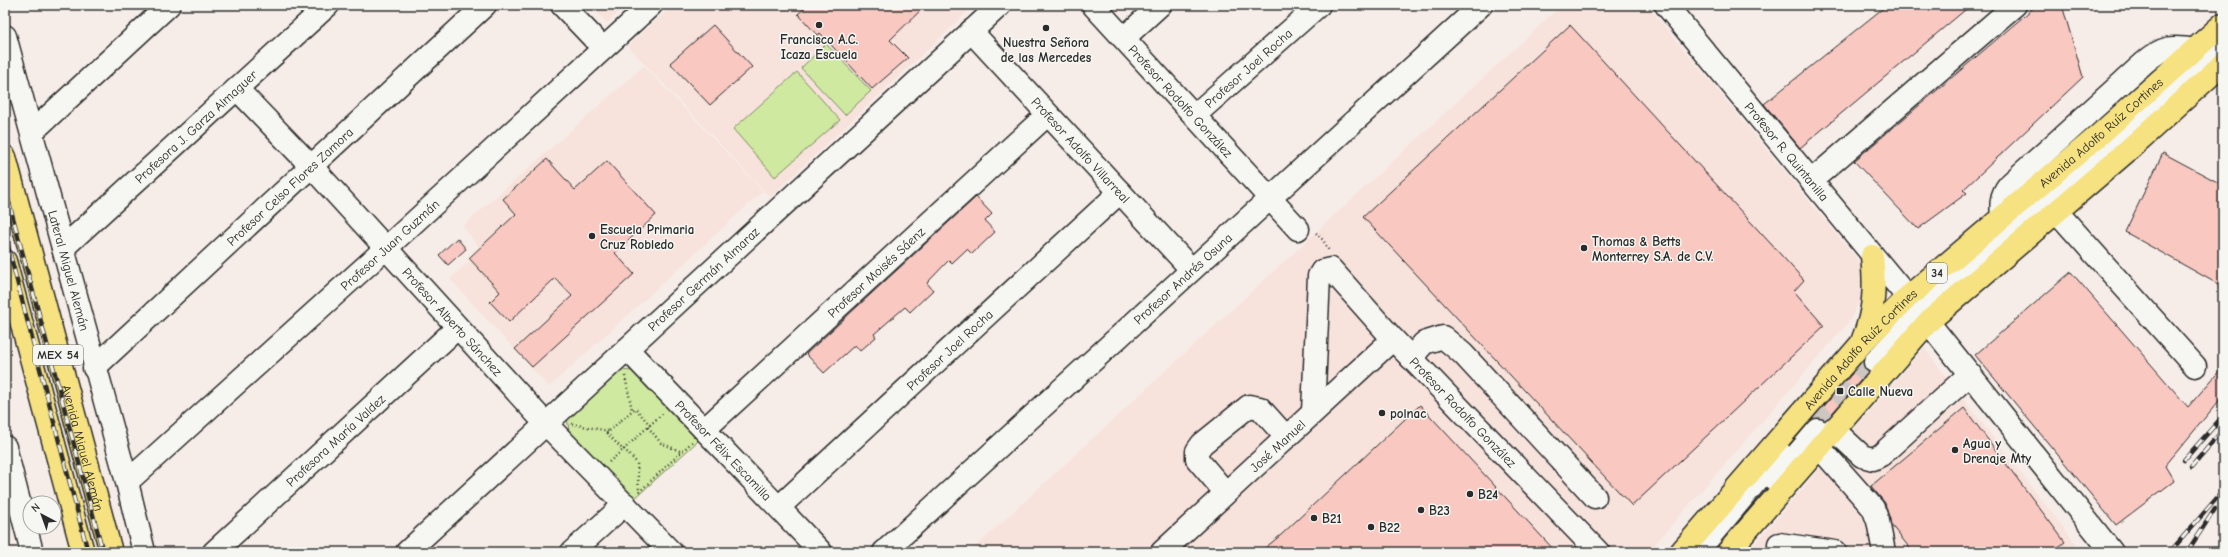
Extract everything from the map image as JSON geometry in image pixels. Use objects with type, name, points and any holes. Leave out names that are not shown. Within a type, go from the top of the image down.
[{"type":"main road","name":"Avenida Adolfo Ruíz Cortines","points":[[1728,552],[1819,432],[1918,309],[2002,219],[2196,50],[2223,24]]},
{"type":"main road","name":"Avenida Adolfo Ruíz Cortines","points":[[1681,552],[1866,353],[1918,309],[2057,212],[2188,97],[2223,64]]},
{"type":"main road","points":[[2188,97],[2223,86]]},
{"type":"main road","name":"Avenida Miguel Alemán","points":[[5,158],[111,552]]},
{"type":"main road","points":[[1866,353],[1875,291],[1872,256]]},
{"type":"main road","name":"Avenida Miguel Alemán","points":[[5,261],[83,552]]},
{"type":"street","points":[[32,132],[170,5]]},
{"type":"street","name":"Profesora J. Garza Almaguer","points":[[63,248],[328,5]]},
{"type":"street","name":"Profesor Celso Flores Zamora","points":[[94,368],[485,5]]},
{"type":"street","points":[[562,5],[603,48]]},
{"type":"street","name":"Profesor Juan Guzmán","points":[[127,482],[386,249],[651,5]]},
{"type":"street","name":"Profesor Germán Almaraz","points":[[407,552],[1000,5]]},
{"type":"street","name":"Profesor Rodolfo González","points":[[1093,5],[1298,229]]},
{"type":"street","points":[[1124,38],[1160,5]]},
{"type":"street","name":"Profesor Joel Rocha","points":[[1195,115],[1318,5]]},
{"type":"street","name":"Profesor Andrés Osuna","points":[[884,552],[1191,269],[1481,5]]},
{"type":"street","name":"Profesor R. Quintanilla","points":[[1666,5],[1872,256],[1918,309]]},
{"type":"street","points":[[1811,181],[2015,5]]},
{"type":"street","name":"Profesor Adolfo Villarreal","points":[[971,31],[1047,115],[1191,269]]},
{"type":"street","points":[[1918,309],[2223,34]]},
{"type":"street","name":"Lateral Miguel Alemán","points":[[5,36],[32,132],[94,368],[127,482],[144,552]]},
{"type":"street","points":[[1918,309],[2223,41]]},
{"type":"street","name":"Profesor Alberto Sánchez","points":[[237,89],[311,166],[546,424],[633,498],[671,552]]},
{"type":"street","name":"Profesor Moisés Sáenz","points":[[700,434],[1047,115]]},
{"type":"street","name":"Profesor Joel Rocha","points":[[779,507],[1120,192]]},
{"type":"street","points":[[2057,212],[2195,366]]},
{"type":"street","points":[[1313,412],[1319,276],[1322,271],[1331,269]]},
{"type":"street","name":"Profesor Rodolfo González","points":[[1331,269],[1393,339],[1598,552]]},
{"type":"street","points":[[1918,309],[2112,552]]},
{"type":"street","name":"Profesora María Valdez","points":[[214,552],[457,328]]},
{"type":"street","points":[[1411,358],[1424,343],[1443,337],[1463,354],[1595,497]]},
{"type":"street","name":"José Manuel","points":[[1162,552],[1225,492],[1393,339]]},
{"type":"street","name":"Profesor Félix Escamilla","points":[[627,349],[700,434],[779,507],[821,552]]},
{"type":"street","points":[[1819,432],[1862,456],[1873,459],[1896,442],[1970,374]]},
{"type":"street","points":[[1225,492],[1197,459],[1197,451],[1202,444],[1249,406],[1260,408],[1286,437]]},
{"type":"street","points":[[1697,552],[1819,432]]},
{"type":"street","points":[[1713,552],[1819,432]]},
{"type":"street","points":[[1819,432],[1873,508],[1878,521],[1884,552]]},
{"type":"street","points":[[5,447],[32,552]]},
{"type":"street","points":[[572,552],[633,498]]},
{"type":"street","points":[[1779,544],[1835,552]]},
{"type":"path","points":[[1298,229],[1313,230],[1323,240],[1330,254],[1331,269]]},
{"type":"path","points":[[620,375],[629,375]]},
{"type":"path","points":[[624,375],[632,411]]},
{"type":"path","points":[[609,431],[635,408],[662,443],[682,452]]},
{"type":"path","points":[[606,466],[666,410]]},
{"type":"path","points":[[572,428],[573,419]]},
{"type":"path","points":[[572,424],[609,431]]},
{"type":"path","points":[[609,431],[607,433],[637,463],[633,498]]},
{"type":"path","points":[[633,498],[700,434]]},
{"type":"shaded area","points":[[590,5],[626,5],[607,23]]},
{"type":"shaded area","points":[[673,5],[975,5],[770,197],[628,46]]},
{"type":"shaded area","points":[[1562,5],[1647,5],[1860,263],[1867,287],[1848,323],[1648,552],[970,552]]},
{"type":"shaded area","name":"Escuela Primaria Cruz Robledo","points":[[644,66],[763,191],[549,387],[450,279],[470,261],[468,258],[479,247],[463,226]]},
{"type":"shaded area","points":[[1924,348],[2082,552],[1748,552]]},
{"type":"green space","points":[[826,44],[871,91],[845,115],[801,68]]},
{"type":"green space","points":[[797,72],[840,120],[775,177],[733,129]]},
{"type":"green space","points":[[618,370],[634,371],[698,441],[633,500],[569,431],[567,417]]},
{"type":"building","points":[[808,5],[926,5],[890,40],[908,58],[872,89],[820,33],[818,36],[798,14]]},
{"type":"building","points":[[1887,5],[1971,5],[1800,148],[1764,104]]},
{"type":"building","points":[[2037,5],[2062,5],[2083,77],[1963,190],[1967,193],[1918,229],[1854,161]]},
{"type":"building","points":[[713,25],[752,67],[710,105],[670,63]]},
{"type":"building","name":"Thomas & Betts Monterrey S.A. de C.V.","points":[[1570,25],[1804,280],[1794,291],[1824,326],[1632,506],[1363,217]]},
{"type":"building","points":[[2163,153],[2223,185],[2223,287],[2125,232]]},
{"type":"building","points":[[547,159],[575,190],[607,161],[656,215],[615,253],[634,274],[532,367],[515,349],[572,296],[555,278],[509,322],[490,302],[500,292],[469,258],[516,214],[503,199]]},
{"type":"building","points":[[976,197],[992,214],[985,221],[995,232],[972,254],[967,249],[952,263],[949,260],[927,283],[933,290],[910,312],[905,307],[874,334],[876,337],[860,351],[855,345],[824,373],[806,354]]},
{"type":"building","points":[[457,238],[466,249],[448,265],[439,255]]},
{"type":"building","points":[[2071,272],[2188,407],[2223,367],[2223,396],[2165,466],[2174,481],[2116,525],[1975,355]]},
{"type":"building","points":[[1863,361],[1863,366],[1868,372],[1828,418],[1825,420],[1820,418],[1813,419]]},
{"type":"building","points":[[1420,405],[1556,552],[1260,552],[1281,535]]},
{"type":"building","name":"Agua y Drenaje Mty","points":[[1964,408],[2065,542],[2052,552],[1913,552],[1891,525],[1885,503],[1871,486]]},
{"type":"tunnel","points":[[1818,430],[1875,362]]},
{"type":"railway","points":[[5,188],[103,552]]},
{"type":"railway","points":[[5,235],[88,552]]},
{"type":"railway","points":[[2184,460],[2223,416]]},
{"type":"railway","points":[[2191,467],[2223,430]]},
{"type":"railway","points":[[2170,552],[2223,491]]},
{"type":"railway","points":[[2187,552],[2215,509]]},
{"type":"place","name":"Francisco A.C. Icaza Escuela","points":[[819,25]]},
{"type":"place","name":"Nuestra Señora de las Mercedes","points":[[1046,28]]},
{"type":"place","name":"Escuela Primaria Cruz Robledo","points":[[592,236]]},
{"type":"place","name":"Thomas & Betts Monterrey S.A. de C.V.","points":[[1584,248]]},
{"type":"place","name":"Calle Nueva","points":[[1840,391]]},
{"type":"place","name":"polnac","points":[[1382,413]]},
{"type":"place","name":"Agua y Drenaje Mty","points":[[1955,450]]},
{"type":"place","name":"B24","points":[[1470,494]]},
{"type":"place","name":"B23","points":[[1421,510]]},
{"type":"place","name":"B21","points":[[1314,518]]},
{"type":"place","name":"B22","points":[[1371,527]]}]
